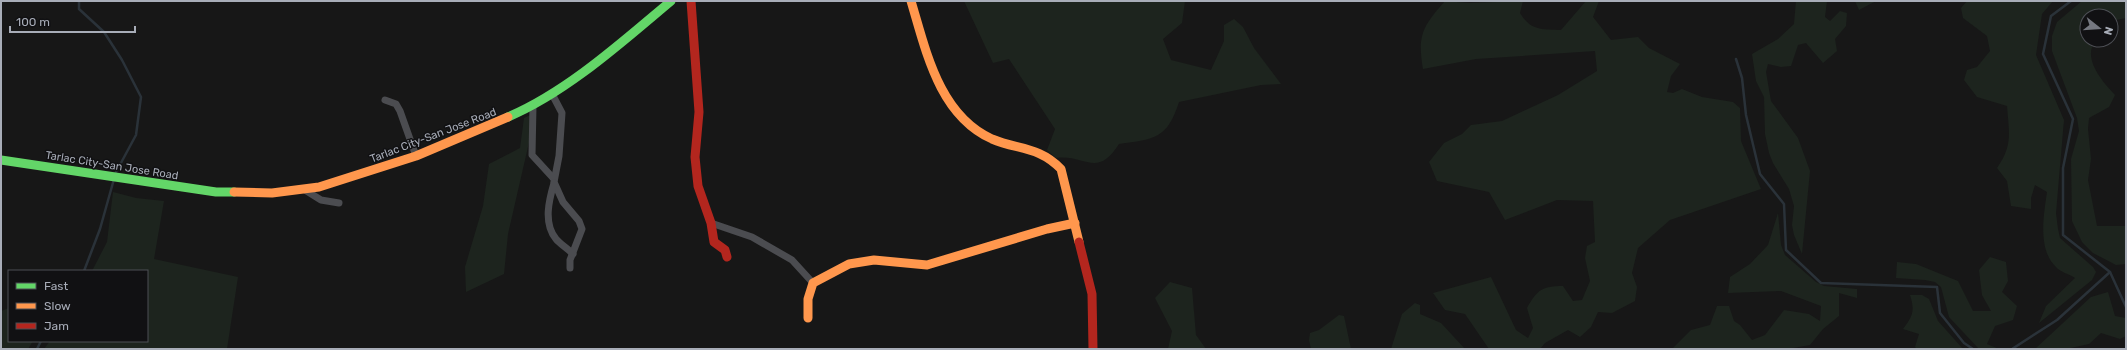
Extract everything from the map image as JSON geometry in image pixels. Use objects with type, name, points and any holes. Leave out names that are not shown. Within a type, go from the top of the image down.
[{"type":"street","name":"Tarlac City-San Jose Road","points":[[1,160],[216,192],[272,193],[305,190],[372,172],[416,156],[533,106],[599,61],[671,1]]},
{"type":"street","points":[[690,1],[699,112],[695,157],[698,186],[711,223],[714,242],[725,250],[726,257]]},
{"type":"street","points":[[911,1],[943,92],[957,115],[971,128],[986,136],[1041,152],[1052,158],[1063,175],[1092,294],[1093,349]]},
{"type":"street","points":[[552,94],[562,114],[559,156],[548,205],[550,227],[556,238],[573,254]]},
{"type":"street","points":[[385,100],[396,104],[400,111],[416,156]]},
{"type":"street","points":[[533,106],[532,155],[554,181],[563,202],[576,217],[582,229],[573,254],[570,268]]},
{"type":"street","points":[[305,190],[321,200],[339,203]]},
{"type":"street","points":[[711,223],[752,237],[792,260],[813,283]]},
{"type":"street","points":[[808,318],[808,299],[813,283],[850,264],[874,260],[909,262],[919,265],[927,265],[1047,229],[1075,223]]},
{"type":"shaded area","points":[[964,1],[1185,1],[1182,23],[1163,39],[1171,60],[1211,70],[1224,41],[1224,25],[1234,19],[1243,27],[1254,48],[1281,84],[1261,85],[1179,102],[1170,123],[1158,135],[1142,141],[1119,144],[1111,154],[1104,160],[1097,163],[1090,163],[1075,159],[1056,158],[1047,150],[1055,129],[1009,59],[993,63]]},
{"type":"shaded area","points":[[1445,1],[1469,3],[1523,1],[1520,13],[1528,23],[1538,28],[1561,30],[1586,1],[1599,1],[1593,17],[1611,40],[1638,37],[1649,48],[1680,64],[1671,76],[1667,92],[1673,93],[1682,89],[1702,97],[1733,102],[1740,108],[1741,141],[1761,189],[1670,220],[1638,248],[1632,273],[1637,287],[1635,301],[1612,313],[1598,312],[1591,327],[1580,337],[1568,330],[1545,343],[1540,349],[1489,349],[1465,314],[1445,310],[1433,293],[1491,277],[1516,330],[1528,338],[1533,328],[1527,308],[1537,293],[1541,290],[1550,287],[1563,286],[1573,301],[1582,300],[1590,281],[1585,258],[1587,246],[1595,242],[1593,201],[1557,200],[1505,220],[1489,192],[1437,181],[1429,162],[1444,143],[1462,134],[1471,125],[1502,121],[1558,95],[1597,71],[1595,51],[1476,59],[1423,69],[1421,48],[1424,32],[1431,17]]},
{"type":"shaded area","points":[[1796,1],[1827,1],[1825,17],[1830,21],[1840,11],[1847,13],[1846,26],[1835,39],[1837,51],[1823,63],[1806,43],[1798,45],[1791,66],[1781,67],[1768,64],[1766,72],[1771,101],[1798,138],[1810,171],[1802,254],[1794,235],[1792,225],[1794,206],[1789,189],[1773,163],[1769,153],[1765,134],[1764,97],[1756,81],[1752,54],[1778,39],[1794,24]]},
{"type":"shaded area","points":[[1855,1],[1876,1],[1859,10]]},
{"type":"shaded area","points":[[1967,1],[2053,1],[2042,14],[2036,55],[2064,120],[2056,213],[2058,229],[2060,238],[2093,267],[2096,272],[2092,280],[2039,323],[2046,306],[2075,278],[2058,269],[2050,260],[2046,251],[2043,231],[2047,192],[2035,185],[2031,198],[2031,209],[2011,206],[2007,181],[1997,168],[2006,152],[2008,145],[2009,131],[2007,106],[1977,97],[1964,80],[1967,70],[1977,67],[1990,51],[1987,36],[1963,18],[1961,8]]},
{"type":"shaded area","points":[[2082,1],[2126,1],[2126,18],[2119,19],[2119,8],[2079,8],[2079,48],[2092,48],[2092,62],[2095,69],[2115,95],[2109,107],[2089,118],[2088,129],[2091,159],[2088,180],[2097,226],[2126,226],[2126,264],[2116,265],[2093,253],[2082,242],[2072,221],[2071,159],[2079,131],[2077,118],[2052,51],[2052,36],[2057,22]]},
{"type":"shaded area","points":[[536,112],[508,234],[504,274],[466,292],[465,267],[483,206],[489,164],[520,148],[524,118]]},
{"type":"shaded area","points":[[113,192],[136,198],[164,201],[154,259],[238,277],[227,349],[44,349],[49,342],[148,342],[148,270],[93,270],[107,242]]},
{"type":"shaded area","points":[[1778,213],[1781,245],[1785,255],[1816,282],[1824,286],[1857,289],[1857,298],[1839,293],[1839,316],[1823,329],[1810,345],[1787,349],[1672,349],[1691,330],[1710,325],[1717,306],[1729,306],[1734,321],[1740,325],[1752,340],[1765,335],[1784,310],[1809,314],[1820,321],[1821,306],[1781,291],[1728,293],[1730,277],[1750,264],[1768,245]]},
{"type":"shaded area","points":[[1990,257],[2006,262],[2008,281],[2002,292],[2017,306],[2013,320],[1995,326],[1987,344],[1999,349],[1979,349],[1949,317],[1941,287],[1935,282],[1896,278],[1897,262],[1916,264],[1958,281],[1973,311],[1991,311],[1982,295],[1979,270]]},
{"type":"shaded area","points":[[1170,282],[1192,288],[1196,335],[1206,349],[1168,349],[1172,331],[1155,298]]},
{"type":"shaded area","points":[[2108,292],[2115,316],[2126,318],[2126,336],[2120,339],[2101,333],[2089,344],[2066,349],[2035,349],[2091,297]]},
{"type":"shaded area","points":[[1910,295],[1922,295],[1929,299],[1938,321],[1963,349],[1917,349],[1915,347],[1919,334],[1903,329],[1911,317],[1913,309]]},
{"type":"shaded area","points":[[1415,303],[1420,305],[1420,314],[1441,323],[1465,349],[1391,349],[1402,314]]},
{"type":"shaded area","points":[[8,308],[8,342],[32,342],[28,349],[1,349],[1,311]]},
{"type":"shaded area","points":[[1339,315],[1344,316],[1351,349],[1311,349],[1309,340],[1310,333],[1319,330]]},
{"type":"waterway","points":[[79,1],[79,9],[104,32],[122,60],[141,97],[136,135],[115,174]]},
{"type":"waterway","points":[[2071,1],[2051,16],[2043,54],[2073,119],[2063,168],[2063,235],[2110,272],[2126,307]]},
{"type":"waterway","points":[[1736,59],[1742,78],[1746,115],[1760,174],[1784,204],[1786,250],[1821,283],[1937,287],[1940,313],[1964,343],[1973,349]]},
{"type":"waterway","points":[[84,270],[100,229],[114,179]]},
{"type":"waterway","points":[[2012,349],[2057,320],[2110,272]]},
{"type":"waterway","points":[[37,349],[40,342]]},
{"type":"traffic: fast","points":[[508,117],[530,107],[573,80],[671,1]]},
{"type":"traffic: fast","points":[[1,160],[216,192],[234,192]]},
{"type":"traffic: slow","points":[[911,1],[929,60],[937,80],[947,98],[959,114],[974,128],[992,139],[1036,152],[1045,156],[1061,169],[1079,242]]},
{"type":"traffic: slow","points":[[234,192],[272,193],[319,187],[416,156],[508,117]]},
{"type":"traffic: slow","points":[[808,318],[808,299],[813,283],[849,264],[874,260],[927,265],[1047,229],[1075,223]]},
{"type":"traffic: jam","points":[[691,1],[699,112],[695,157],[698,186],[711,223],[714,242],[725,250],[727,257]]},
{"type":"traffic: jam","points":[[1079,242],[1092,294],[1093,349]]}]
